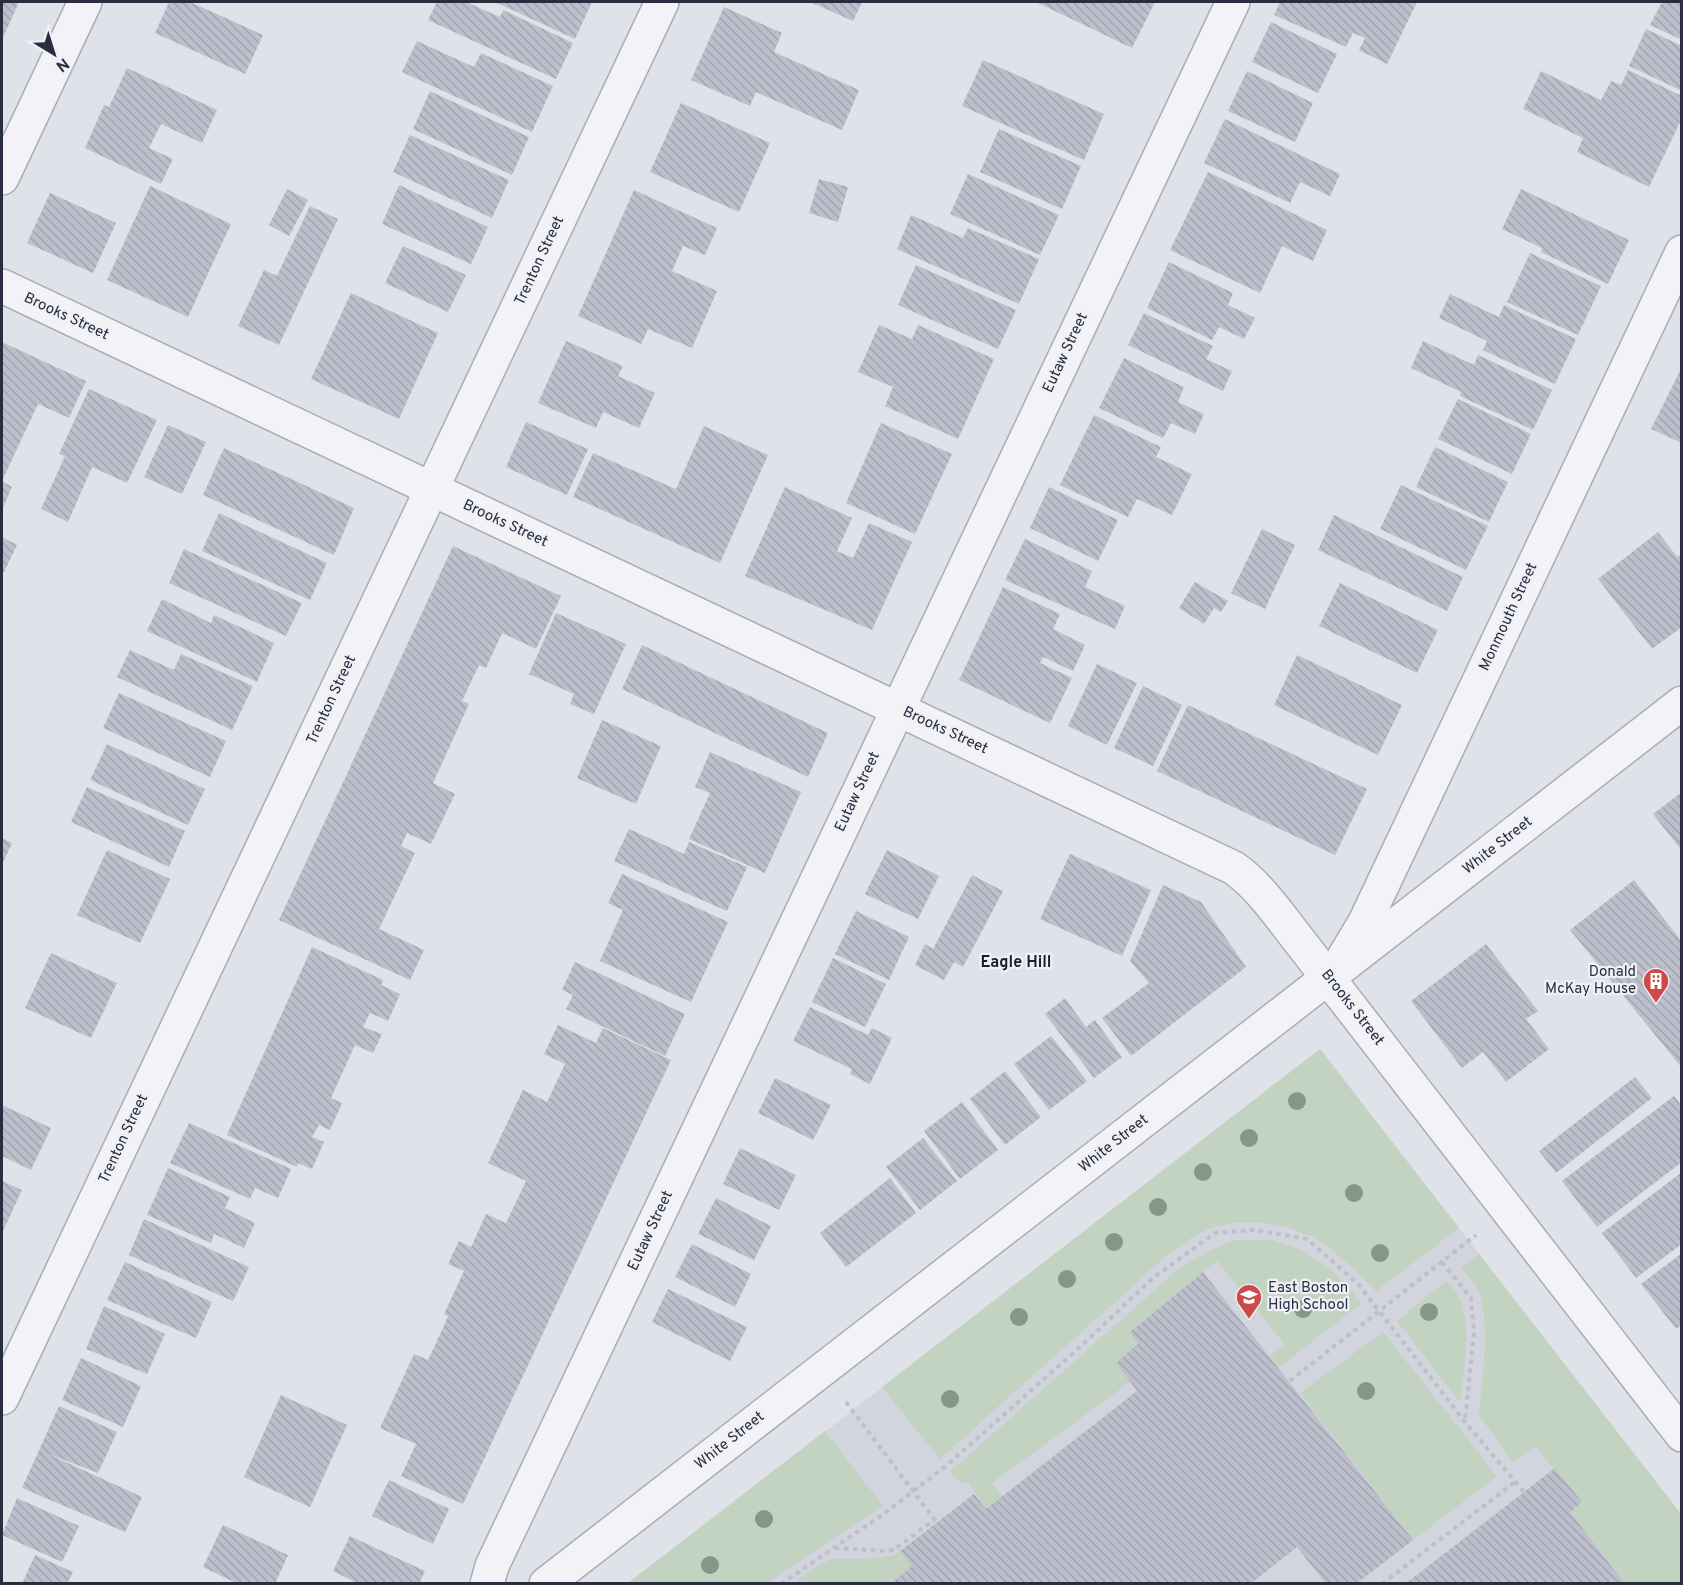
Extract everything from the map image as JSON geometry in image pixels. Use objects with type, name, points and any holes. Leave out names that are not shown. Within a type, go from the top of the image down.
[{"type":"street","points":[[2,178],[85,2]]},
{"type":"street","name":"Trenton Street","points":[[2,1398],[662,2]]},
{"type":"street","name":"Eutaw Street","points":[[487,1584],[492,1566],[1233,2]]},
{"type":"street","name":"Monmouth Street","points":[[1328,977],[1345,955],[1365,922],[1682,252]]},
{"type":"street","name":"Brooks Street","points":[[2,286],[1234,868],[1260,891],[1328,977],[1682,1435]]},
{"type":"street","name":"White Street","points":[[546,1584],[1682,703]]},
{"type":"path","points":[[781,1584],[946,1466],[1080,1347],[1153,1278],[1215,1233],[1255,1230],[1307,1239],[1359,1285],[1465,1422],[1524,1492]]},
{"type":"path","points":[[1290,1381],[1475,1236]]},
{"type":"path","points":[[1442,1262],[1471,1298],[1474,1333],[1465,1422]]},
{"type":"path","points":[[834,1548],[894,1550],[936,1521],[846,1402]]},
{"type":"path","points":[[1382,1584],[1515,1482]]},
{"type":"shaded area","name":"East Boston High School","points":[[1320,1049],[1681,1514],[1681,1583],[628,1584]]},
{"type":"green space","points":[[1320,1049],[1459,1228],[1376,1291],[1328,1247],[1293,1229],[1247,1222],[1231,1223],[1202,1232],[1187,1240],[1164,1258],[940,1459],[882,1387]]},
{"type":"green space","points":[[1235,1240],[1272,1240],[1298,1249],[1331,1269],[1362,1303],[1279,1367],[1270,1356],[1285,1345],[1217,1261],[1131,1331],[1139,1343],[1116,1363],[1130,1382],[992,1483],[1002,1497],[986,1509],[969,1484],[960,1482],[950,1472],[1176,1271],[1207,1252]]},
{"type":"green space","points":[[1479,1254],[1681,1514],[1681,1583],[1625,1583],[1570,1512],[1582,1502],[1536,1447],[1513,1462],[1479,1415],[1485,1334],[1484,1317],[1477,1287],[1461,1268]]},
{"type":"green space","points":[[1446,1281],[1458,1295],[1465,1320],[1466,1348],[1460,1402],[1397,1321]]},
{"type":"green space","points":[[1383,1332],[1497,1476],[1413,1540],[1300,1393]]},
{"type":"green space","points":[[825,1431],[883,1506],[767,1583],[628,1583]]},
{"type":"green space","points":[[900,1551],[912,1566],[890,1583],[814,1584],[812,1581],[792,1584],[832,1559],[892,1556]]},
{"type":"building","points":[[2,2],[19,2],[2,40]]},
{"type":"building","points":[[169,2],[190,2],[263,35],[245,74],[155,33]]},
{"type":"building","points":[[437,2],[466,2],[500,17],[503,10],[573,43],[556,79],[428,20]]},
{"type":"building","points":[[495,2],[592,2],[575,39]]},
{"type":"building","points":[[810,2],[862,2],[853,21]]},
{"type":"building","points":[[1036,2],[1155,2],[1132,48]]},
{"type":"building","points":[[1280,2],[1417,2],[1387,64],[1359,50],[1365,38],[1353,33],[1346,47],[1274,15]]},
{"type":"building","points":[[1662,2],[1682,2],[1682,40],[1650,25]]},
{"type":"building","points":[[724,7],[782,33],[774,52],[859,90],[842,130],[756,92],[750,106],[691,80]]},
{"type":"building","points":[[1271,22],[1337,54],[1318,93],[1252,62]]},
{"type":"building","points":[[1646,29],[1682,46],[1682,91],[1629,66]]},
{"type":"building","points":[[417,41],[474,67],[481,53],[553,86],[532,132],[402,72]]},
{"type":"building","points":[[983,60],[1104,114],[1084,160],[962,106]]},
{"type":"building","points":[[127,68],[217,110],[202,143],[161,124],[149,148],[173,159],[161,184],[85,148],[104,105],[109,107]]},
{"type":"building","points":[[1628,70],[1682,96],[1682,118],[1649,187],[1577,152],[1583,138],[1523,109],[1541,71],[1601,100],[1611,81],[1621,85]]},
{"type":"building","points":[[1247,71],[1313,103],[1295,142],[1228,111]]},
{"type":"building","points":[[430,91],[529,137],[512,175],[413,129]]},
{"type":"building","points":[[681,103],[770,143],[739,212],[650,172]]},
{"type":"building","points":[[1225,119],[1340,174],[1330,196],[1300,182],[1290,203],[1204,163]]},
{"type":"building","points":[[999,129],[1081,166],[1062,209],[980,172]]},
{"type":"building","points":[[410,135],[509,180],[492,218],[393,172]]},
{"type":"building","points":[[1208,172],[1327,230],[1313,261],[1282,246],[1260,293],[1170,250]]},
{"type":"building","points":[[968,174],[1059,215],[1040,255],[950,214]]},
{"type":"building","points":[[819,179],[848,187],[838,222],[809,213]]},
{"type":"building","points":[[399,185],[488,227],[471,264],[382,224]]},
{"type":"building","points":[[150,186],[231,224],[188,317],[107,280]]},
{"type":"building","points":[[287,189],[308,200],[289,236],[269,225]]},
{"type":"building","points":[[1521,189],[1629,240],[1608,284],[1541,252],[1542,248],[1502,229]]},
{"type":"building","points":[[634,190],[717,228],[705,255],[683,246],[672,271],[717,291],[692,348],[648,329],[641,344],[578,316]]},
{"type":"building","points":[[50,193],[116,223],[93,273],[27,243]]},
{"type":"building","points":[[310,206],[338,219],[279,345],[238,326],[264,270],[277,276]]},
{"type":"building","points":[[911,215],[963,238],[968,228],[1039,259],[1019,304],[897,249]]},
{"type":"building","points":[[403,246],[466,275],[448,312],[385,283]]},
{"type":"building","points":[[1530,253],[1601,286],[1578,335],[1507,302]]},
{"type":"building","points":[[1169,262],[1233,293],[1228,305],[1255,318],[1244,339],[1219,327],[1212,340],[1147,308]]},
{"type":"building","points":[[916,265],[1016,310],[998,349],[898,305]]},
{"type":"building","points":[[351,293],[438,333],[399,419],[311,379]]},
{"type":"building","points":[[1450,294],[1499,317],[1504,305],[1576,339],[1555,384],[1483,350],[1487,341],[1439,318]]},
{"type":"building","points":[[1144,313],[1213,346],[1206,359],[1232,371],[1223,391],[1128,345]]},
{"type":"building","points":[[879,325],[912,339],[918,325],[994,359],[958,439],[885,406],[893,387],[858,372]]},
{"type":"building","points":[[566,341],[623,366],[618,376],[655,393],[639,428],[603,412],[596,428],[538,403]]},
{"type":"building","points":[[1423,341],[1474,365],[1478,355],[1552,390],[1533,430],[1460,396],[1461,392],[1411,368]]},
{"type":"building","points":[[2,342],[86,381],[69,418],[38,404],[2,481]]},
{"type":"building","points":[[1124,358],[1184,387],[1178,402],[1204,414],[1195,434],[1171,423],[1163,438],[1099,408]]},
{"type":"building","points":[[1682,367],[1682,443],[1651,429]]},
{"type":"building","points":[[89,389],[157,420],[127,483],[92,467],[68,522],[41,509],[65,456],[59,454]]},
{"type":"building","points":[[1458,399],[1531,434],[1512,474],[1438,439]]},
{"type":"building","points":[[1094,415],[1161,447],[1156,457],[1192,474],[1172,515],[1137,499],[1128,517],[1060,485]]},
{"type":"building","points":[[526,422],[588,449],[567,495],[506,467]]},
{"type":"building","points":[[881,423],[952,454],[915,534],[846,503]]},
{"type":"building","points":[[168,425],[206,442],[182,494],[144,477]]},
{"type":"building","points":[[704,426],[768,455],[720,563],[573,497],[593,453],[676,489]]},
{"type":"building","points":[[1435,447],[1508,482],[1489,522],[1416,487]]},
{"type":"building","points":[[224,448],[354,508],[334,555],[203,495]]},
{"type":"building","points":[[2,481],[12,487],[2,510]]},
{"type":"building","points":[[1401,485],[1488,526],[1466,570],[1380,529]]},
{"type":"building","points":[[785,487],[852,518],[837,551],[853,558],[869,523],[912,542],[872,630],[745,576]]},
{"type":"building","points":[[1049,487],[1118,520],[1098,561],[1030,528]]},
{"type":"building","points":[[219,513],[327,563],[310,600],[202,551]]},
{"type":"building","points":[[1334,515],[1463,577],[1447,611],[1318,550]]},
{"type":"building","points":[[1262,529],[1295,545],[1265,609],[1231,593]]},
{"type":"building","points":[[1658,532],[1677,557],[1682,554],[1682,627],[1652,649],[1598,579]]},
{"type":"building","points":[[2,537],[17,545],[4,572],[2,571]]},
{"type":"building","points":[[1025,539],[1092,571],[1085,587],[1125,606],[1115,629],[1005,580]]},
{"type":"building","points":[[453,546],[561,596],[536,649],[502,633],[486,668],[479,665],[462,701],[469,704],[433,783],[455,794],[431,844],[407,833],[401,846],[415,853],[379,929],[424,950],[410,980],[279,920]]},
{"type":"building","points":[[184,549],[302,603],[286,636],[169,583]]},
{"type":"building","points":[[1195,582],[1228,601],[1221,612],[1214,608],[1204,624],[1179,608]]},
{"type":"building","points":[[1340,583],[1438,630],[1417,673],[1319,626]]},
{"type":"building","points":[[1003,587],[1060,614],[1053,629],[1085,645],[1073,671],[1043,657],[1040,663],[1072,678],[1050,723],[959,680]]},
{"type":"building","points":[[162,599],[211,623],[214,615],[274,643],[257,682],[147,631]]},
{"type":"building","points":[[556,613],[626,644],[594,714],[570,704],[574,694],[529,674]]},
{"type":"building","points":[[642,645],[828,733],[808,777],[622,689]]},
{"type":"building","points":[[130,650],[174,670],[181,654],[253,686],[232,730],[117,677]]},
{"type":"building","points":[[1297,655],[1402,705],[1378,755],[1274,705]]},
{"type":"building","points":[[1097,664],[1137,683],[1107,745],[1068,726]]},
{"type":"building","points":[[1143,686],[1182,705],[1153,766],[1114,748]]},
{"type":"building","points":[[119,693],[226,741],[210,777],[103,728]]},
{"type":"building","points":[[1188,705],[1367,789],[1335,855],[1157,771]]},
{"type":"building","points":[[602,720],[661,746],[636,804],[577,778]]},
{"type":"building","points":[[107,744],[205,789],[188,825],[90,780]]},
{"type":"building","points":[[710,752],[801,792],[765,873],[689,839],[710,793],[695,787]]},
{"type":"building","points":[[87,787],[185,831],[169,867],[71,822]]},
{"type":"building","points":[[1682,792],[1682,851],[1653,814]]},
{"type":"building","points":[[629,829],[684,854],[689,842],[747,867],[727,911],[614,861]]},
{"type":"building","points":[[2,838],[12,843],[2,865]]},
{"type":"building","points":[[107,850],[170,879],[140,943],[77,915]]},
{"type":"building","points":[[887,850],[939,876],[918,919],[865,894]]},
{"type":"building","points":[[1070,854],[1151,890],[1122,956],[1040,919]]},
{"type":"building","points":[[622,874],[728,922],[691,1002],[600,961],[623,910],[608,903]]},
{"type":"building","points":[[972,875],[1003,891],[963,967],[954,962],[944,980],[915,965],[925,944],[933,949]]},
{"type":"building","name":"Donald McKay House","points":[[1634,880],[1682,942],[1682,1068],[1570,930]]},
{"type":"building","points":[[1163,885],[1201,902],[1246,967],[1131,1056],[1102,1018],[1149,983],[1130,961]]},
{"type":"building","points":[[856,911],[909,937],[889,980],[835,954]]},
{"type":"building","points":[[1486,944],[1538,1011],[1526,1019],[1549,1049],[1506,1082],[1483,1052],[1462,1068],[1411,1001]]},
{"type":"building","points":[[312,947],[383,980],[381,985],[400,994],[388,1021],[370,1013],[363,1027],[382,1034],[373,1053],[355,1045],[331,1098],[342,1103],[330,1130],[319,1125],[312,1137],[324,1142],[312,1169],[298,1163],[297,1167],[227,1135]]},
{"type":"building","points":[[51,953],[117,983],[91,1038],[25,1008]]},
{"type":"building","points":[[833,958],[886,984],[865,1027],[812,1002]]},
{"type":"building","points":[[575,962],[685,1014],[665,1056],[566,1009],[573,995],[562,990]]},
{"type":"building","points":[[1065,998],[1086,1027],[1095,1020],[1122,1057],[1094,1078],[1045,1014]]},
{"type":"building","points":[[810,1007],[868,1035],[872,1028],[892,1038],[870,1084],[850,1074],[852,1069],[793,1041]]},
{"type":"building","points":[[558,1025],[596,1043],[603,1028],[671,1060],[463,1504],[401,1476],[416,1444],[380,1428],[414,1354],[428,1360],[444,1326],[448,1316],[444,1314],[464,1271],[448,1264],[459,1241],[471,1247],[486,1214],[506,1223],[526,1181],[488,1163],[523,1090],[547,1102],[565,1064],[544,1054]]},
{"type":"building","points":[[1051,1036],[1087,1081],[1049,1110],[1014,1064]]},
{"type":"building","points":[[1005,1071],[1041,1117],[1005,1145],[970,1099]]},
{"type":"building","points":[[1635,1077],[1652,1098],[1556,1173],[1539,1151]]},
{"type":"building","points":[[775,1078],[831,1105],[813,1140],[758,1113]]},
{"type":"building","points":[[1674,1096],[1682,1106],[1682,1162],[1597,1227],[1562,1181]]},
{"type":"building","points":[[962,1102],[998,1150],[960,1179],[924,1131]]},
{"type":"building","points":[[2,1105],[51,1128],[31,1170],[2,1156]]},
{"type":"building","points":[[189,1123],[291,1169],[278,1198],[255,1188],[250,1199],[170,1163]]},
{"type":"building","points":[[923,1138],[957,1181],[920,1210],[886,1167]]},
{"type":"building","points":[[740,1148],[796,1175],[779,1210],[723,1184]]},
{"type":"building","points":[[168,1168],[230,1197],[225,1208],[255,1223],[244,1248],[214,1234],[211,1243],[147,1215]]},
{"type":"building","points":[[1682,1172],[1682,1244],[1636,1278],[1602,1233]]},
{"type":"building","points":[[890,1178],[916,1213],[846,1267],[820,1233]]},
{"type":"building","points":[[2,1181],[22,1190],[3,1231],[2,1230]]},
{"type":"building","points":[[716,1198],[771,1226],[754,1260],[698,1234]]},
{"type":"building","points":[[144,1219],[249,1267],[233,1301],[129,1255]]},
{"type":"building","points":[[692,1244],[751,1274],[735,1307],[675,1277]]},
{"type":"building","points":[[1682,1253],[1682,1325],[1676,1329],[1641,1284]]},
{"type":"building","points":[[125,1262],[212,1302],[196,1338],[107,1300]]},
{"type":"building","points":[[1203,1272],[1413,1540],[1356,1584],[1326,1584],[1297,1547],[1250,1584],[890,1584],[912,1566],[900,1551],[974,1494],[986,1509],[1137,1391],[1116,1363],[1139,1343],[1130,1332]]},
{"type":"building","points":[[668,1289],[747,1327],[730,1361],[652,1322]]},
{"type":"building","points":[[104,1306],[165,1334],[147,1374],[86,1349]]},
{"type":"building","points":[[81,1358],[141,1386],[123,1427],[62,1400]]},
{"type":"building","points":[[281,1395],[347,1425],[310,1507],[244,1477]]},
{"type":"building","points":[[59,1406],[117,1432],[98,1473],[46,1453],[142,1497],[125,1532],[22,1488]]},
{"type":"building","points":[[1555,1468],[1582,1502],[1570,1512],[1625,1584],[1405,1584]]},
{"type":"building","points":[[389,1480],[449,1509],[433,1544],[372,1516]]},
{"type":"building","points":[[17,1498],[79,1526],[62,1562],[2,1535]]},
{"type":"building","points":[[223,1525],[288,1555],[275,1584],[238,1584],[203,1567]]},
{"type":"building","points":[[350,1536],[425,1571],[419,1584],[359,1584],[333,1571]]},
{"type":"building","points":[[35,1555],[73,1572],[67,1584],[22,1584]]},
{"type":"place","name":"Donald McKay House","points":[[1656,1004]]},
{"type":"place","name":"East Boston High School","points":[[1249,1320]]},
{"type":"district","name":"Eagle Hill","points":[[1016,963]]}]
